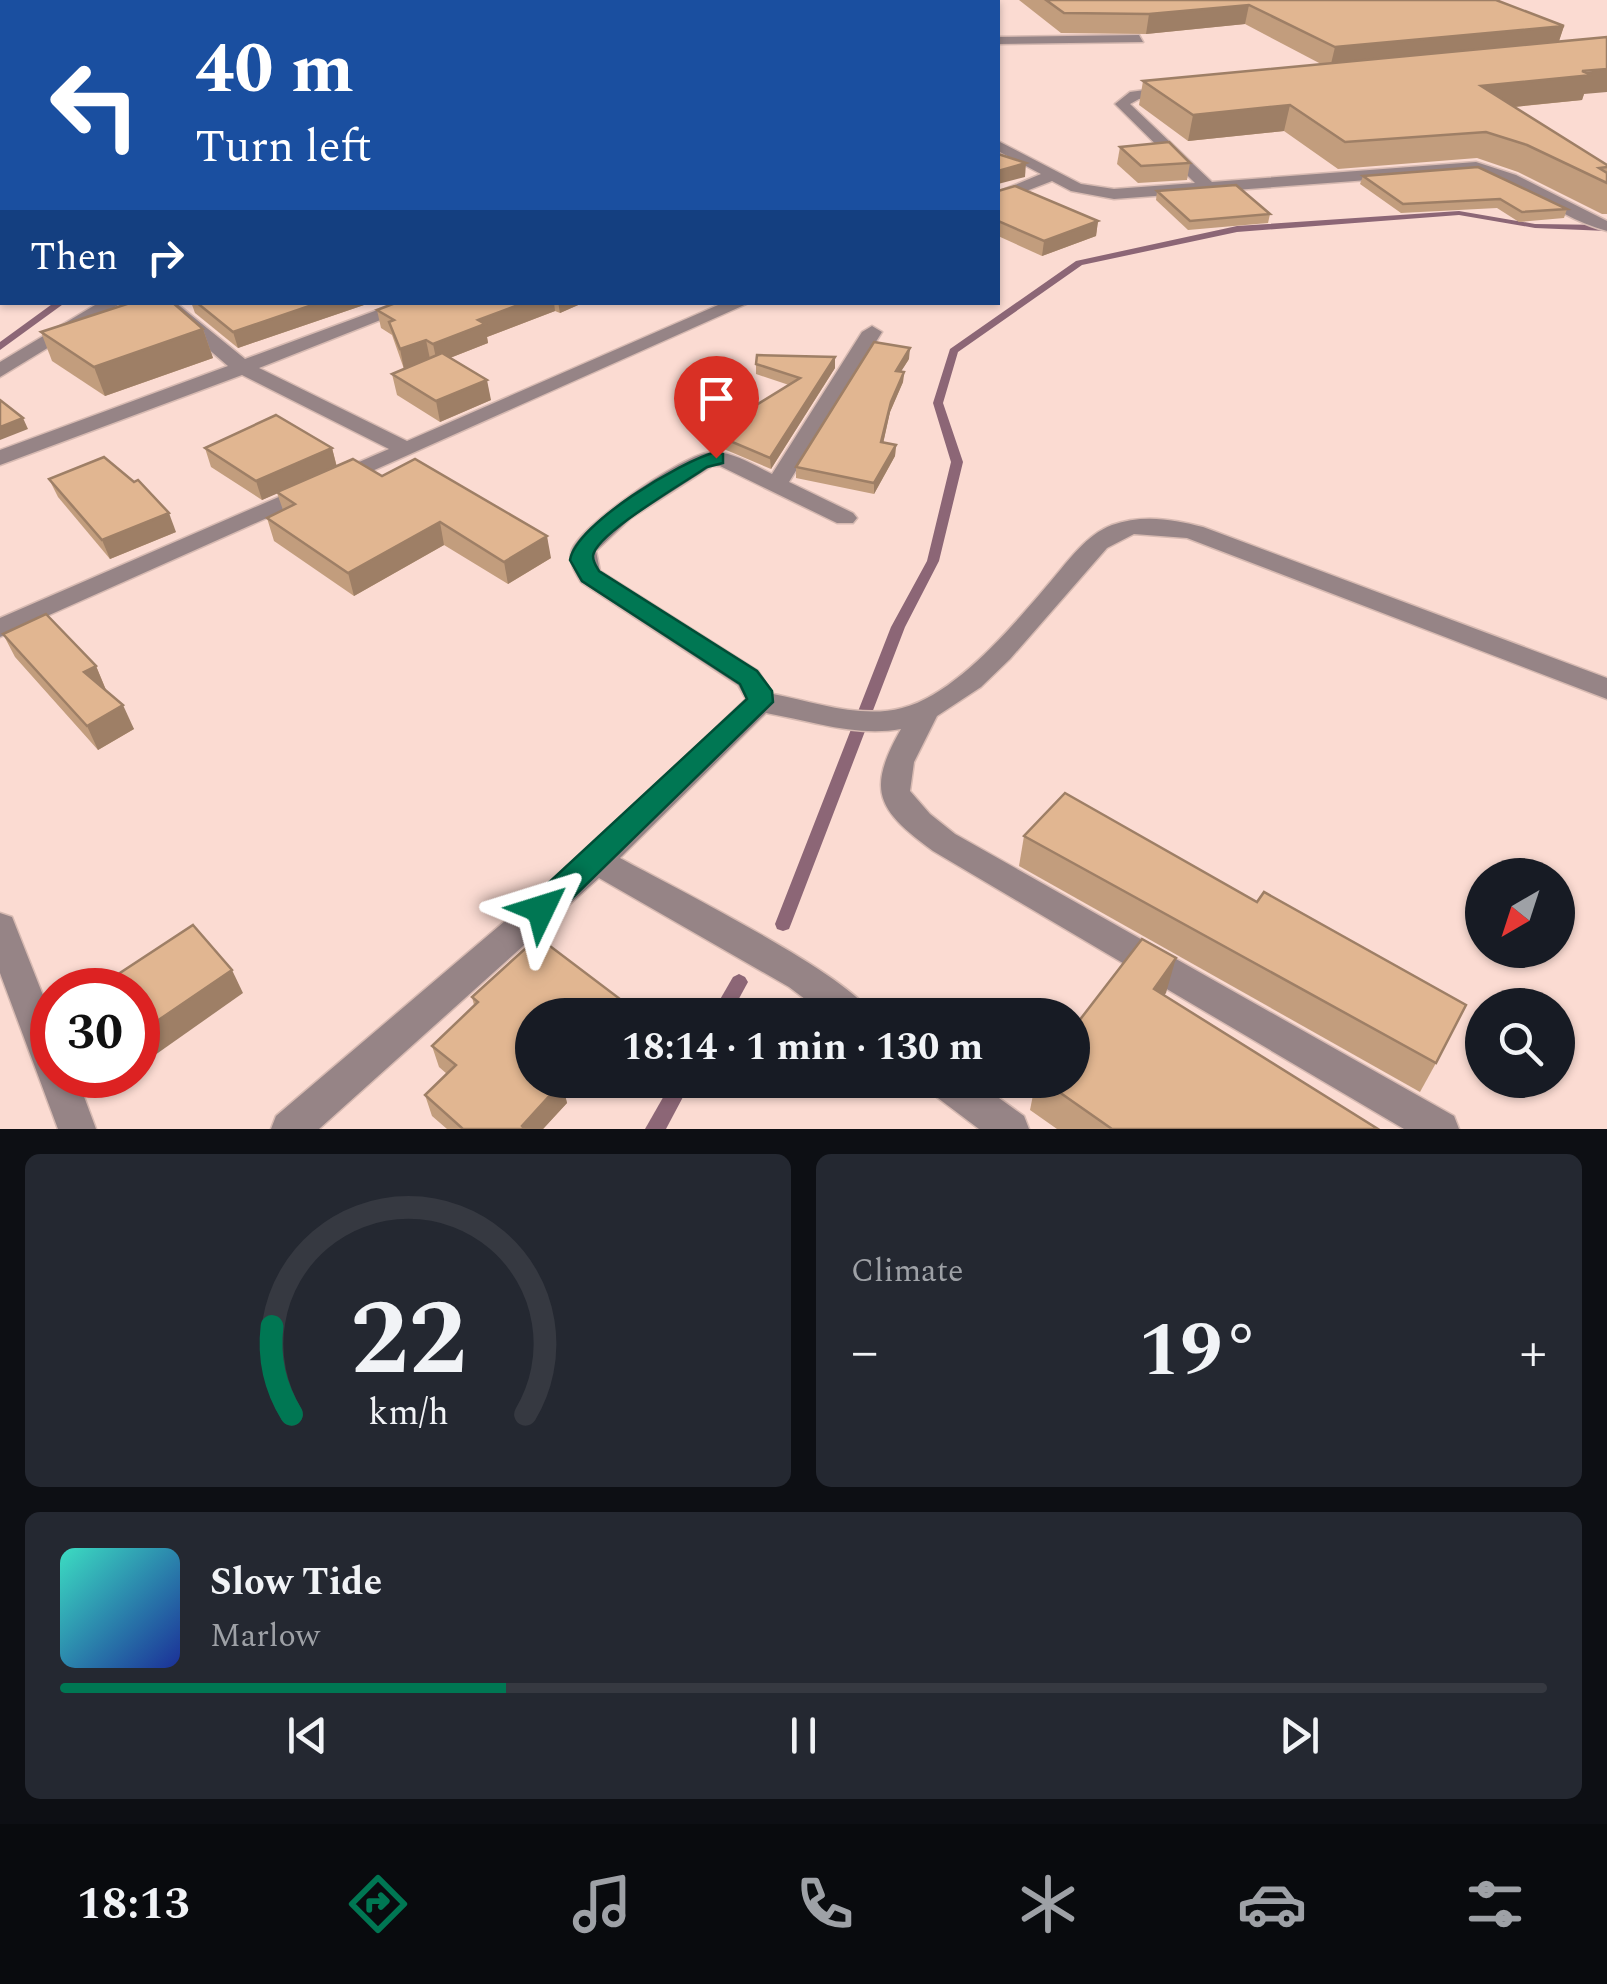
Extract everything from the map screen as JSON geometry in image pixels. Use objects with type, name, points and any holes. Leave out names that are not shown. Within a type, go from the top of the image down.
[{"type":"street","points":[[1000,41],[1138,39]]},
{"type":"street","points":[[1193,88],[1134,94],[1122,104],[1208,186]]},
{"type":"street","points":[[1000,146],[1078,188],[1114,194],[1476,167],[1508,175],[1601,225]]},
{"type":"street","points":[[1000,196],[1053,175]]},
{"type":"street","points":[[0,371],[109,305]]},
{"type":"street","points":[[168,305],[242,368],[404,448]]},
{"type":"street","points":[[0,458],[409,305]]},
{"type":"street","points":[[0,628],[735,305]]},
{"type":"street","points":[[778,482],[872,332]]},
{"type":"street","points":[[760,702],[759,691],[748,678],[590,576],[582,560],[583,550],[592,537],[700,462],[724,459],[846,518]]},
{"type":"street","points":[[760,702],[884,722],[922,716],[969,682],[1098,543],[1115,530],[1136,524],[1194,532],[1607,689]]},
{"type":"street","points":[[290,1129],[597,860],[760,702]]},
{"type":"street","points":[[922,716],[898,768],[895,790],[906,810],[935,836],[979,866],[1440,1129]]},
{"type":"street","points":[[597,860],[801,976],[831,998]]},
{"type":"street","points":[[0,927],[30,1006]]},
{"type":"street","points":[[65,1098],[77,1129]]},
{"type":"street","points":[[968,1098],[1010,1129]]},
{"type":"building","points":[[1046,0],[1496,0],[1564,26],[1335,47],[1249,5],[1149,14],[1064,13]]},
{"type":"building","points":[[1607,37],[1607,69],[1582,71],[1592,75],[1481,86],[1607,165],[1599,168],[1607,173],[1607,183],[1527,145],[1486,132],[1345,142],[1290,105],[1193,115],[1143,81]]},
{"type":"building","points":[[1169,142],[1190,163],[1141,166],[1120,147]]},
{"type":"building","points":[[1000,155],[1026,163],[1000,170]]},
{"type":"building","points":[[1478,167],[1567,209],[1522,212],[1500,199],[1403,204],[1363,176]]},
{"type":"building","points":[[1236,185],[1270,214],[1190,221],[1157,191]]},
{"type":"building","points":[[1015,186],[1098,221],[1044,241],[1000,222],[1000,190]]},
{"type":"building","points":[[124,305],[175,305],[203,329],[94,367],[41,332]]},
{"type":"building","points":[[200,305],[312,305],[233,332]]},
{"type":"building","points":[[390,305],[518,305],[478,320],[485,324],[433,344],[426,340],[400,349],[389,322],[394,320],[377,310]]},
{"type":"building","points":[[874,342],[910,348],[896,371],[904,372],[881,442],[896,445],[874,483],[796,467]]},
{"type":"building","points":[[442,353],[487,380],[436,401],[392,374]]},
{"type":"building","points":[[757,355],[835,357],[770,458],[711,433],[800,378],[756,364]]},
{"type":"building","points":[[0,400],[23,418],[0,427]]},
{"type":"building","points":[[276,415],[332,448],[256,481],[205,448]]},
{"type":"building","points":[[104,457],[134,482],[138,480],[169,513],[102,540],[49,479]]},
{"type":"building","points":[[353,459],[382,476],[415,459],[547,536],[504,562],[440,522],[348,573],[267,518],[295,504],[277,492]]},
{"type":"building","points":[[46,614],[96,666],[84,672],[123,705],[87,726],[3,634]]},
{"type":"building","points":[[1065,793],[1257,902],[1264,892],[1465,1007],[1436,1063],[1024,836]]},
{"type":"building","points":[[193,925],[232,970],[160,1019],[160,968],[128,968]]},
{"type":"building","points":[[538,937],[619,998],[515,998],[515,1098],[547,1098],[522,1126],[525,1129],[463,1129],[425,1095],[456,1065],[432,1046],[478,1002],[472,997]]},
{"type":"building","points":[[1142,939],[1176,958],[1154,989],[1378,1129],[1112,1129],[1068,1098],[1090,1098],[1090,1007]]},
{"type":"waterway","points":[[783,924],[898,627],[933,561],[957,462],[938,403],[953,351],[1079,263],[1237,229],[1459,213],[1535,226],[1607,228]]},
{"type":"waterway","points":[[0,347],[58,305]]},
{"type":"waterway","points":[[730,998],[739,982]]},
{"type":"waterway","points":[[655,1129],[673,1098]]},
{"type":"route","points":[[541,909],[747,719],[760,702],[759,691],[748,678],[590,576],[582,560],[583,550],[592,537],[606,526],[700,462],[716,458]]}]
